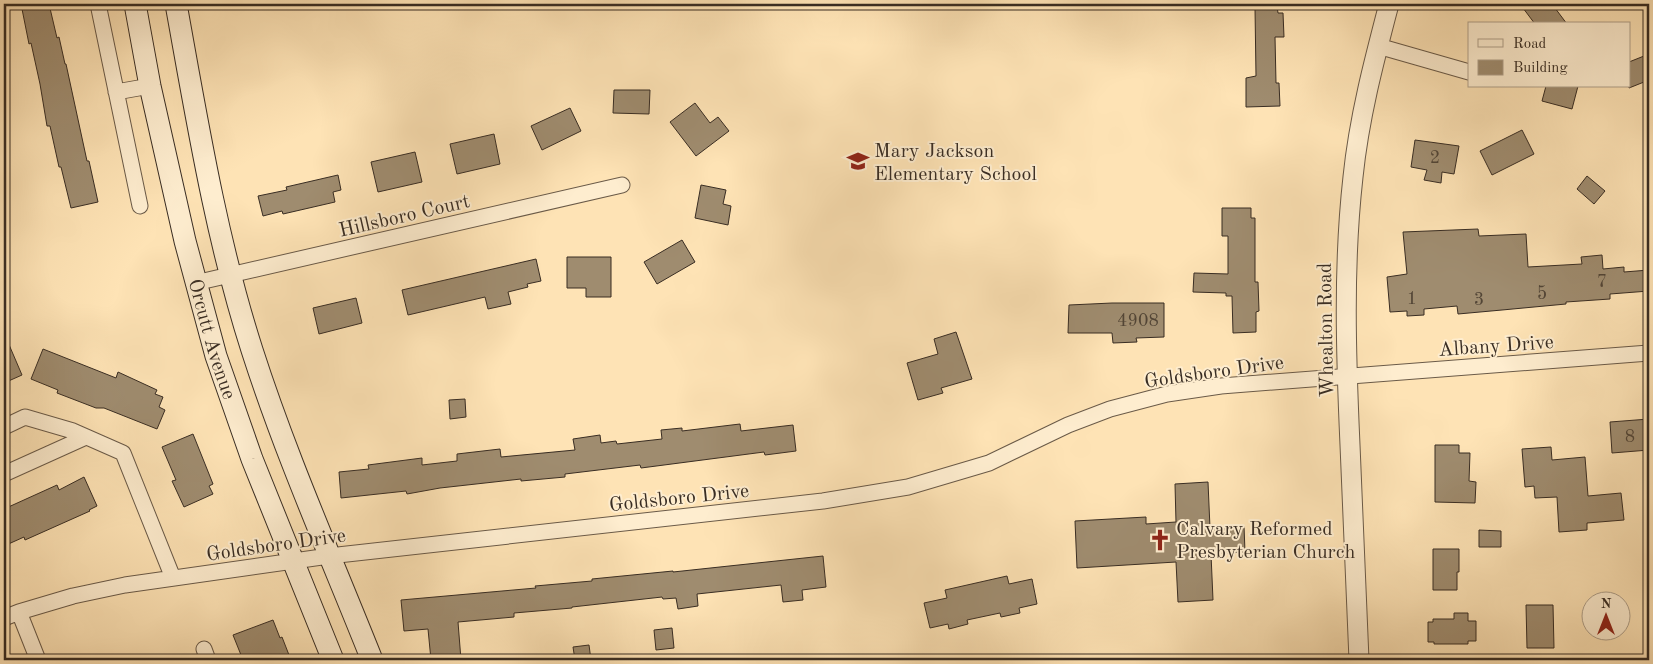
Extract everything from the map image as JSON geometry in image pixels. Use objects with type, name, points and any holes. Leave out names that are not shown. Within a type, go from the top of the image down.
[{"type":"main road","name":"Orcutt Avenue","points":[[135,4],[150,86],[196,283],[216,356],[252,459],[333,660]]},
{"type":"main road","name":"Orcutt Avenue","points":[[176,4],[208,179],[230,275],[252,350],[274,414],[372,660]]},
{"type":"street","points":[[98,4],[140,206]]},
{"type":"street","name":"Whealton Road","points":[[1360,660],[1347,376],[1346,252],[1360,123],[1389,4]]},
{"type":"street","points":[[1378,46],[1468,72]]},
{"type":"street","points":[[116,92],[150,86]]},
{"type":"street","name":"Hillsboro Court","points":[[196,283],[622,185]]},
{"type":"street","name":"Albany Drive","points":[[1347,376],[1649,353]]},
{"type":"street","name":"Goldsboro Drive","points":[[4,618],[73,596],[125,585],[173,578],[329,556],[823,501],[908,487],[989,463],[1068,425],[1110,409],[1166,394],[1221,386],[1347,376]]},
{"type":"street","points":[[4,427],[26,417],[73,431],[123,453],[173,578]]},
{"type":"street","points":[[4,474],[86,437]]},
{"type":"street","points":[[19,612],[38,660]]},
{"type":"building","points":[[21,4],[49,4],[57,38],[59,37],[66,64],[98,202],[71,208],[50,126],[47,126],[40,84]]},
{"type":"building","points":[[1520,4],[1552,4],[1566,22],[1534,22]]},
{"type":"building","points":[[1262,6],[1277,6],[1278,13],[1283,13],[1284,37],[1275,37],[1276,83],[1279,83],[1280,106],[1246,107],[1246,78],[1256,76],[1255,8],[1262,8]]},
{"type":"building","points":[[1649,54],[1649,80],[1630,88],[1630,62]]},
{"type":"building","points":[[1545,88],[1577,88],[1572,109],[1542,101]]},
{"type":"building","points":[[614,90],[650,90],[649,114],[613,113]]},
{"type":"building","points":[[695,103],[710,123],[718,117],[729,131],[696,156],[670,122]]},
{"type":"building","points":[[570,108],[581,131],[542,150],[531,126]]},
{"type":"building","points":[[1522,130],[1534,154],[1492,175],[1480,151]]},
{"type":"building","points":[[494,134],[500,164],[457,174],[450,144]]},
{"type":"building","points":[[1415,140],[1459,146],[1454,174],[1442,172],[1441,183],[1424,180],[1427,170],[1411,167]]},
{"type":"building","points":[[415,152],[422,182],[378,192],[371,162]]},
{"type":"building","points":[[338,175],[341,190],[333,192],[335,202],[283,214],[282,211],[263,216],[258,196],[287,190],[286,187]]},
{"type":"building","points":[[1587,176],[1605,191],[1594,204],[1577,189]]},
{"type":"building","points":[[701,185],[726,190],[723,204],[731,206],[728,225],[695,218]]},
{"type":"building","points":[[1222,208],[1251,208],[1251,218],[1255,218],[1255,282],[1258,282],[1259,311],[1256,312],[1256,332],[1233,333],[1232,296],[1226,296],[1226,293],[1193,292],[1194,273],[1228,274],[1228,236],[1222,236]]},
{"type":"building","points":[[1478,229],[1479,236],[1526,234],[1528,267],[1582,264],[1581,257],[1602,255],[1603,269],[1624,267],[1624,272],[1649,270],[1649,291],[1610,294],[1610,299],[1458,314],[1457,306],[1424,309],[1424,315],[1407,316],[1407,311],[1390,312],[1387,277],[1407,274],[1403,232]]},
{"type":"building","points":[[682,240],[695,262],[657,284],[644,262]]},
{"type":"building","points":[[567,257],[611,257],[611,297],[586,297],[586,288],[567,288]]},
{"type":"building","points":[[536,259],[541,281],[527,284],[528,287],[508,292],[511,304],[488,309],[485,297],[408,315],[402,290]]},
{"type":"building","points":[[356,298],[362,323],[319,334],[313,308]]},
{"type":"building","points":[[1164,303],[1164,337],[1136,338],[1137,342],[1113,343],[1112,333],[1068,333],[1069,305]]},
{"type":"building","points":[[956,332],[972,379],[941,388],[943,393],[918,400],[907,363],[938,354],[934,339]]},
{"type":"building","points":[[4,333],[22,375],[4,383]]},
{"type":"building","points":[[43,349],[116,378],[118,372],[157,390],[155,394],[163,397],[159,407],[165,410],[157,429],[104,408],[96,408],[57,393],[58,390],[31,379]]},
{"type":"building","points":[[465,399],[466,417],[450,419],[449,400]]},
{"type":"building","points":[[1649,419],[1649,450],[1612,453],[1610,422]]},
{"type":"building","points":[[740,424],[741,431],[793,425],[796,451],[765,455],[764,452],[641,468],[640,465],[565,474],[565,477],[521,481],[521,479],[440,488],[407,494],[406,491],[341,498],[339,472],[369,469],[368,465],[422,458],[422,465],[457,461],[457,454],[500,449],[501,457],[575,450],[573,439],[600,435],[601,443],[616,441],[617,444],[662,439],[661,430],[682,428],[682,431]]},
{"type":"building","points":[[193,434],[213,484],[209,486],[213,494],[184,507],[172,481],[176,480],[162,447]]},
{"type":"building","points":[[1435,445],[1459,445],[1459,453],[1470,453],[1469,481],[1476,482],[1475,503],[1435,502]]},
{"type":"building","points":[[1551,447],[1552,460],[1585,457],[1588,496],[1621,493],[1624,520],[1587,523],[1587,530],[1559,532],[1557,497],[1535,498],[1534,486],[1525,487],[1522,449]]},
{"type":"building","points":[[84,477],[97,506],[90,511],[25,540],[24,537],[4,546],[4,509],[57,485],[59,490]]},
{"type":"building","name":"Calvary Reformed Presbyterian Church","points":[[1208,482],[1210,528],[1244,526],[1245,552],[1211,554],[1213,600],[1178,602],[1176,562],[1077,568],[1075,521],[1146,517],[1146,524],[1176,522],[1175,484]]},
{"type":"building","points":[[1479,530],[1501,531],[1501,547],[1479,547]]},
{"type":"building","points":[[1433,549],[1459,549],[1457,590],[1433,590]]},
{"type":"building","points":[[823,556],[826,587],[802,590],[803,600],[783,602],[781,585],[697,594],[698,606],[678,609],[676,598],[663,599],[662,597],[514,613],[514,617],[458,622],[461,660],[431,660],[428,629],[404,631],[401,600],[536,588],[535,586],[592,581],[592,579]]},
{"type":"building","points":[[1007,576],[1009,584],[1032,579],[1037,604],[1019,608],[1020,613],[1001,617],[1000,613],[967,620],[968,624],[949,629],[948,624],[930,628],[924,603],[947,598],[945,590]]},
{"type":"building","points":[[1526,605],[1553,605],[1554,648],[1527,648]]},
{"type":"building","points":[[1454,613],[1468,613],[1468,621],[1476,621],[1476,641],[1468,641],[1468,644],[1434,644],[1434,642],[1428,642],[1428,622],[1433,622],[1433,619],[1454,619]]},
{"type":"building","points":[[273,620],[289,655],[277,660],[243,660],[233,635]]},
{"type":"building","points":[[672,628],[674,648],[656,650],[654,630]]},
{"type":"building","points":[[589,645],[591,660],[575,660],[573,647]]},
{"type":"place","name":"Mary Jackson Elementary School","points":[[858,161]]},
{"type":"place","name":"Calvary Reformed Presbyterian Church","points":[[1160,540]]}]
